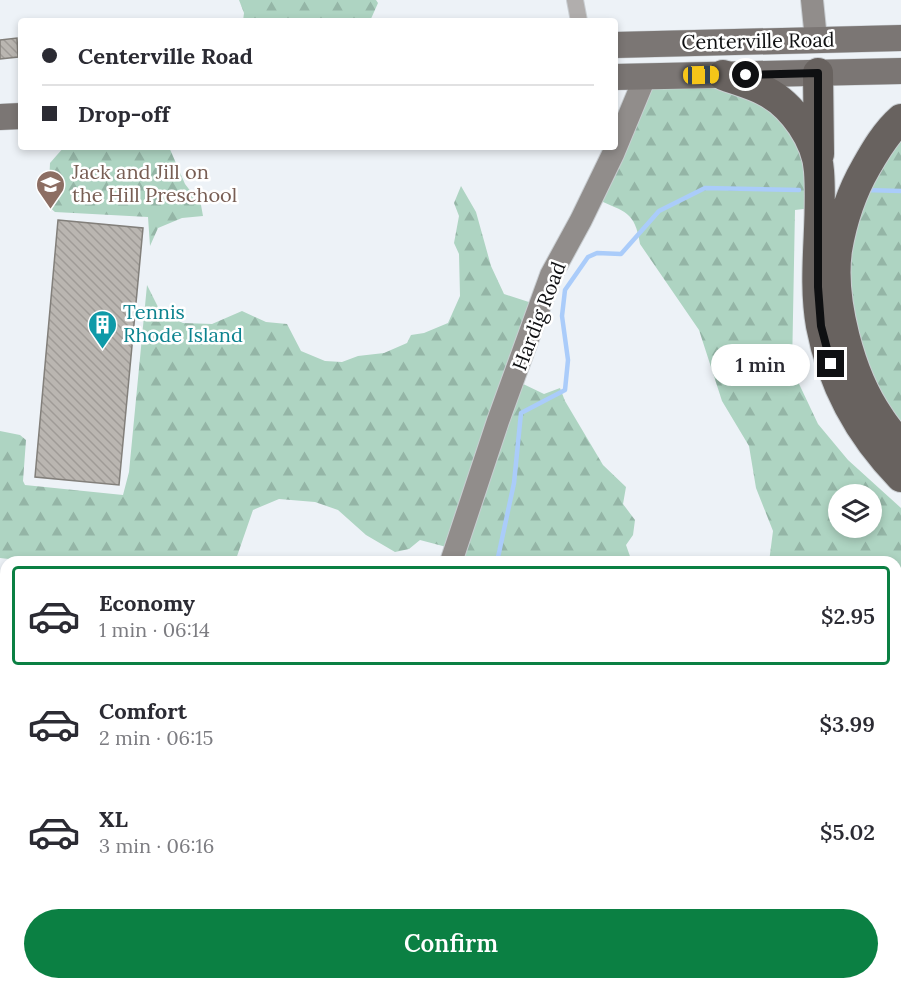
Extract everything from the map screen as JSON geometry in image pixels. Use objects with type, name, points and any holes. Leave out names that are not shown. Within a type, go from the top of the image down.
[{"type":"highway","points":[[818,73],[818,287],[821,326],[831,364],[847,404],[869,441],[901,477]]},
{"type":"highway","points":[[723,75],[766,91],[785,105],[801,124],[811,143],[819,170]]},
{"type":"highway","points":[[901,119],[877,147],[858,181],[845,213],[837,252],[837,292],[845,337],[856,374],[877,416],[901,446]]},
{"type":"main road","name":"Centerville Road","points":[[618,45],[901,38]]},
{"type":"main road","points":[[816,39],[818,73]]},
{"type":"main road","name":"Centerville Road","points":[[618,77],[901,71]]},
{"type":"main road","points":[[0,117],[18,116]]},
{"type":"street","points":[[575,0],[578,18]]},
{"type":"street","points":[[812,0],[816,39]]},
{"type":"street","name":"Hardig Road","points":[[618,142],[645,77]]},
{"type":"street","name":"Hardig Road","points":[[453,556],[498,421],[551,275],[615,150]]},
{"type":"green space","points":[[239,0],[376,0],[378,3],[371,18],[243,18]]},
{"type":"green space","points":[[688,74],[801,121],[812,208],[795,210],[792,369],[818,424],[848,460],[874,484],[828,484],[828,538],[882,538],[882,491],[901,508],[901,556],[770,556],[773,531],[756,488],[749,446],[722,401],[699,330],[640,244],[632,219],[621,210],[596,199],[615,150],[618,150],[618,142],[641,83]]},
{"type":"green space","points":[[901,120],[901,448],[869,400],[841,253]]},
{"type":"green space","points":[[61,150],[170,150],[185,184],[201,205],[203,216],[182,218],[158,228],[150,246],[148,217],[55,212],[48,206],[50,163]]},
{"type":"green space","points":[[461,186],[476,212],[491,266],[504,294],[538,305],[517,381],[544,394],[560,388],[565,401],[603,465],[626,487],[623,504],[635,520],[633,535],[626,545],[630,556],[452,556],[454,549],[420,540],[409,549],[395,552],[366,535],[338,510],[315,502],[279,499],[253,510],[237,556],[0,556],[0,431],[20,435],[26,440],[23,481],[25,485],[123,495],[129,472],[147,285],[161,313],[183,323],[212,324],[242,311],[266,322],[287,324],[301,351],[325,361],[342,362],[358,356],[384,353],[407,343],[411,335],[424,333],[448,323],[460,296],[459,254],[454,243],[459,216],[454,203]]},
{"type":"building","points":[[17,38],[18,57],[0,59],[0,40]]},
{"type":"building","name":"Tennis Rhode Island","points":[[58,220],[143,228],[119,485],[35,477]]},
{"type":"waterway","points":[[498,556],[514,483],[521,413],[565,390],[568,360],[562,316],[565,290],[588,257],[597,253],[621,254],[659,211],[705,188],[799,190]]},
{"type":"waterway","points":[[865,190],[901,191]]},
{"type":"place","name":"Jack and Jill on the Hill Preschool","points":[[51,210]]},
{"type":"place","name":"Tennis Rhode Island","points":[[102,350]]},
{"type":"route","points":[[746,75],[818,73],[818,287],[821,326],[831,364]]}]
